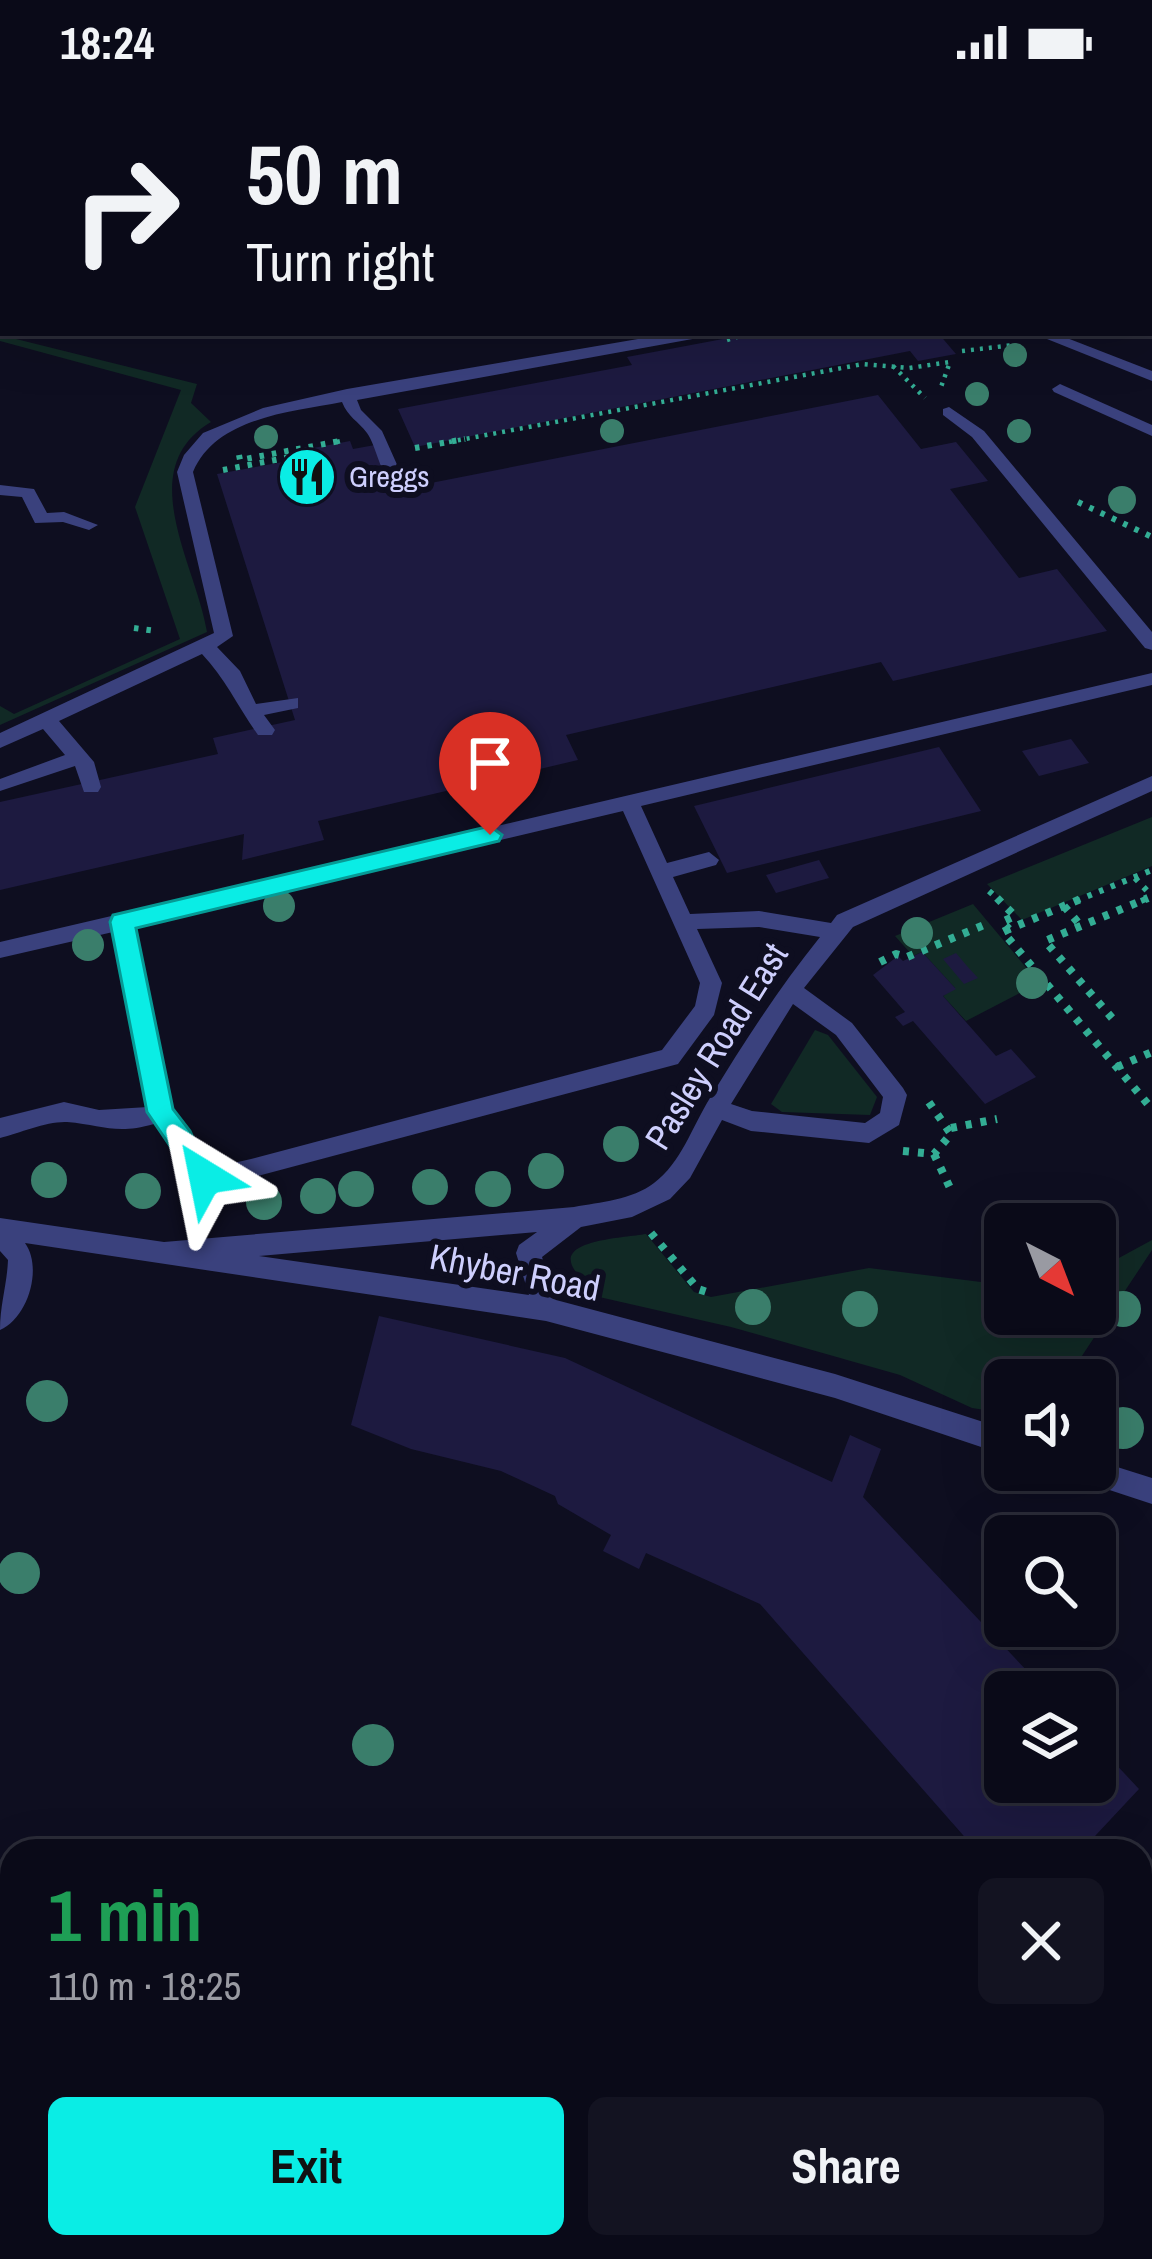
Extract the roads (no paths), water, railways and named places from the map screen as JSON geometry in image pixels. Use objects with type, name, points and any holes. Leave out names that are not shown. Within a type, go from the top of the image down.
[{"type":"lane","points":[[0,741],[206,647],[226,633],[186,486],[192,455],[209,436],[245,418],[347,394],[681,336]]},
{"type":"lane","points":[[1036,338],[1100,347],[1152,376]]},
{"type":"lane","points":[[1060,389],[1152,431]]},
{"type":"lane","points":[[347,394],[354,412],[376,434],[394,478]]},
{"type":"lane","points":[[943,404],[978,434],[1093,560],[1152,644]]},
{"type":"lane","points":[[0,490],[28,494],[41,519],[64,517],[89,525]]},
{"type":"lane","points":[[206,647],[233,675],[265,730]]},
{"type":"lane","points":[[0,950],[1152,679]]},
{"type":"lane","points":[[252,712],[291,703]]},
{"type":"lane","points":[[46,720],[87,767],[91,787]]},
{"type":"lane","points":[[4,785],[79,757]]},
{"type":"lane","name":"Pasley Road East","points":[[163,1253],[574,1218],[632,1206],[661,1192],[682,1172],[790,990],[833,932],[856,915],[1152,783]]},
{"type":"lane","points":[[122,922],[160,1112],[181,1139],[194,1172],[216,1177],[662,1063],[706,1009],[712,991],[629,802]]},
{"type":"lane","points":[[661,872],[709,860]]},
{"type":"lane","points":[[684,923],[703,918],[802,923],[833,932]]},
{"type":"lane","points":[[716,1108],[752,1120],[868,1133],[892,1118],[896,1095],[844,1030],[790,990]]},
{"type":"lane","points":[[0,1128],[64,1112],[99,1120],[135,1120],[160,1112]]},
{"type":"lane","points":[[546,1309],[528,1253],[574,1218]]},
{"type":"lane","points":[[0,1231],[21,1257],[19,1288],[0,1318]]},
{"type":"lane","name":"Khyber Road","points":[[0,1231],[546,1309],[835,1386],[984,1435]]},
{"type":"lane","points":[[1116,1480],[1152,1491]]},
{"type":"place","name":"Greggs","points":[[307,477]]}]
